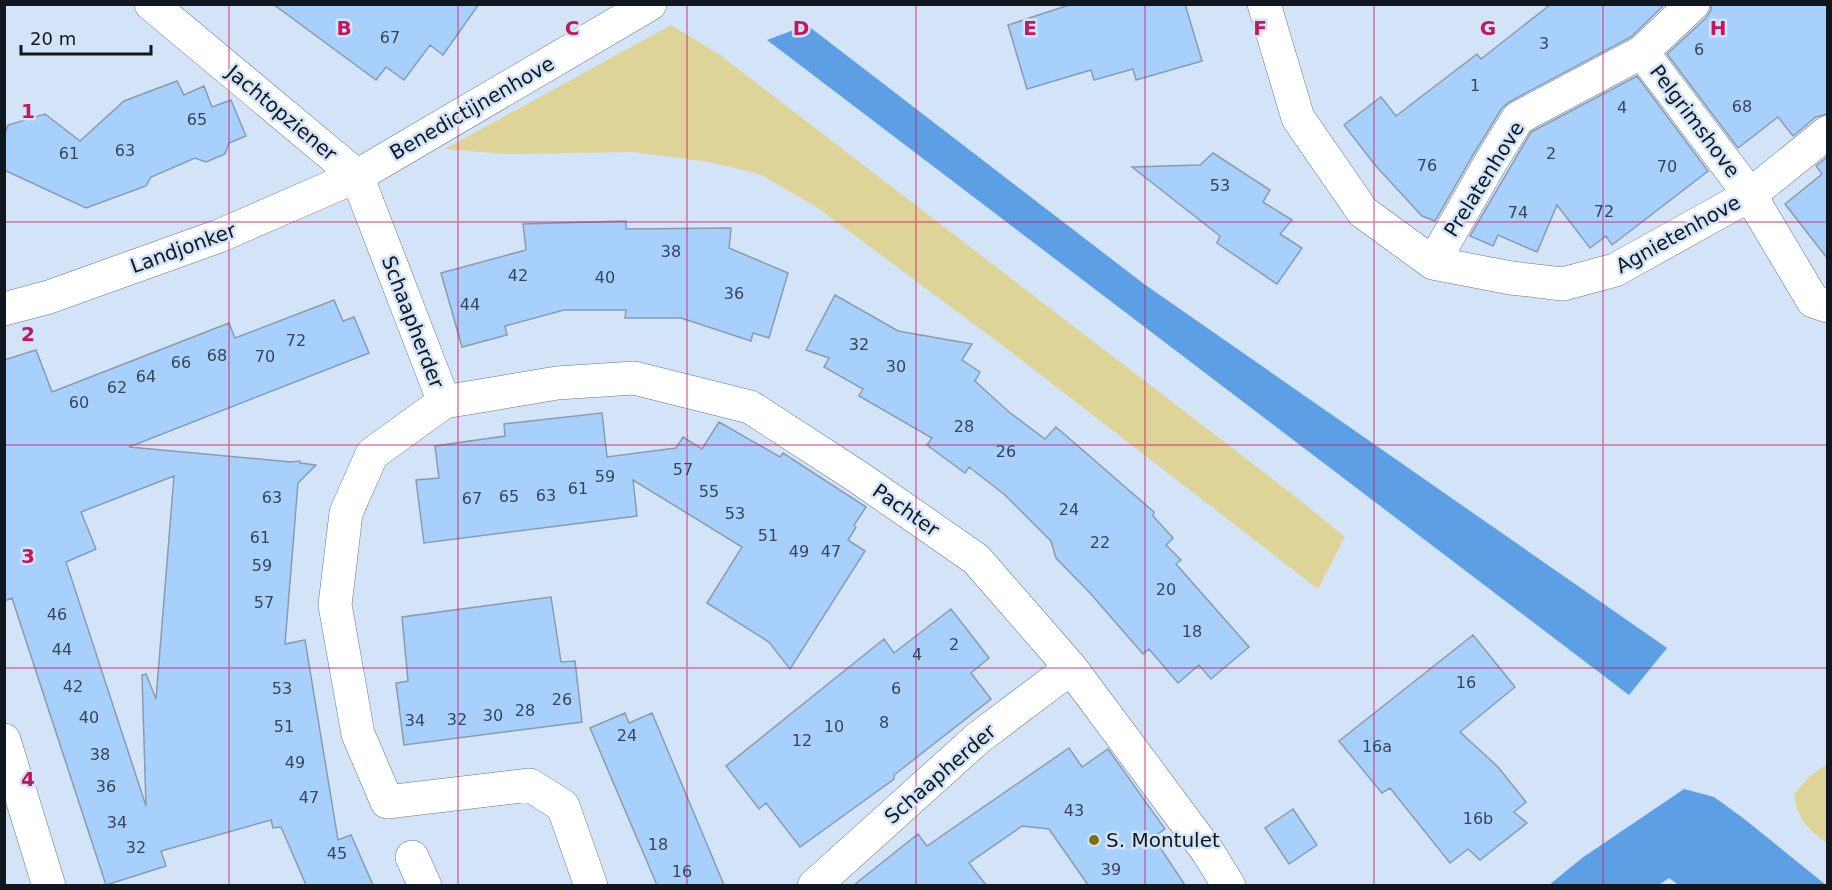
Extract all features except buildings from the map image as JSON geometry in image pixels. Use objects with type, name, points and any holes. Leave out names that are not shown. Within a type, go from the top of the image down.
[{"type":"street","name":"Jachtopziener","points":[[152,4],[357,176]]},
{"type":"street","name":"Benedictijnenhove","points":[[357,176],[650,4]]},
{"type":"street","name":"Agnietenhove","points":[[1264,4],[1298,118],[1363,212],[1433,263],[1511,278],[1563,284],[1615,270],[1750,195],[1827,132]]},
{"type":"street","name":"Prelatenhove","points":[[1433,263],[1518,118],[1642,52],[1693,4]]},
{"type":"street","name":"Pelgrimshove","points":[[1642,52],[1750,195],[1813,301],[1827,306]]},
{"type":"street","name":"Landjonker","points":[[4,309],[49,297],[219,236],[357,176]]},
{"type":"street","name":"Schaapherder","points":[[357,176],[444,402],[372,454],[346,513],[334,605],[358,734],[387,802],[530,785],[563,806],[591,885]]},
{"type":"street","name":"Pachter","points":[[444,402],[557,383],[634,378],[750,407],[858,477],[976,559],[1071,668],[1208,852],[1229,885]]},
{"type":"street","name":"Schaapherder","points":[[814,885],[978,738],[1071,668]]},
{"type":"street","points":[[4,740],[49,885]]},
{"type":"shaded area","points":[[671,25],[720,55],[1345,537],[1318,589],[1010,351],[818,208],[760,174],[709,162],[633,152],[506,154],[445,149]]},
{"type":"shaded area","points":[[1827,764],[1827,843],[1804,823],[1794,794],[1810,776]]},
{"type":"water","points":[[807,25],[1144,284],[1667,648],[1629,695],[767,40]]},
{"type":"water","points":[[1684,789],[1714,797],[1826,885],[1680,886],[1669,878],[1659,885],[1549,885],[1582,858]]},
{"type":"place","name":"S. Montulet","points":[[1094,840]]}]
